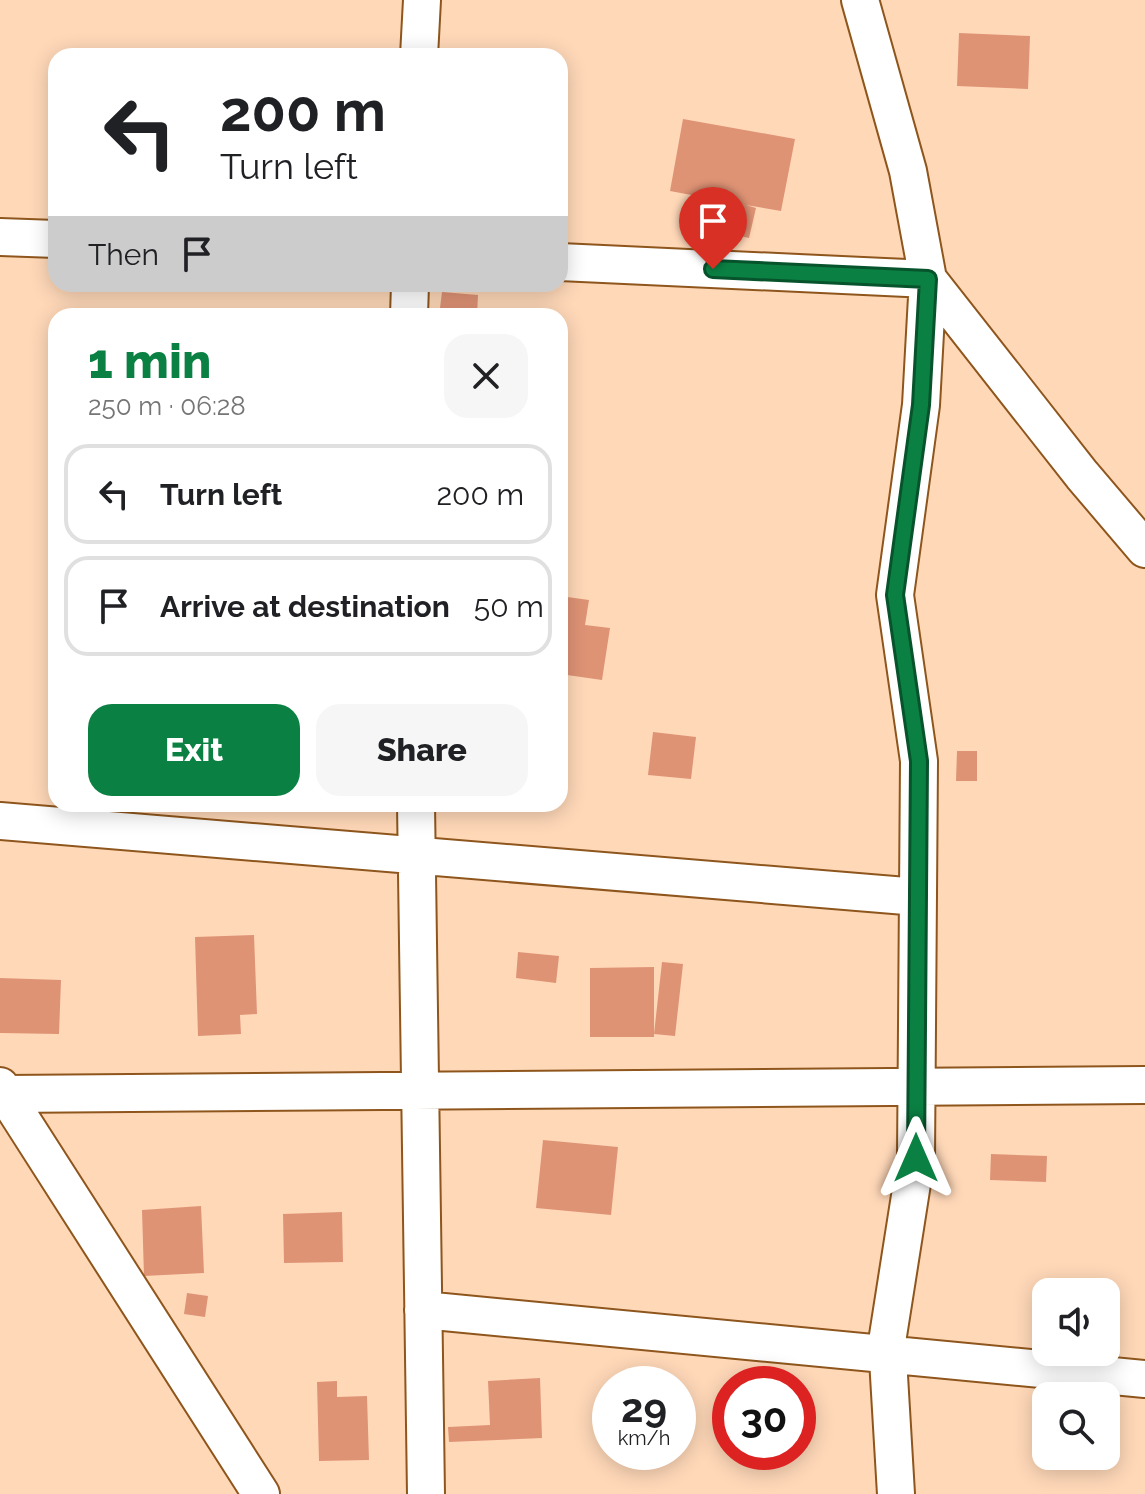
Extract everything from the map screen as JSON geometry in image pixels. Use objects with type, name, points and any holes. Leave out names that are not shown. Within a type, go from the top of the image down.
[{"type":"street","points":[[419,48],[422,0]]},
{"type":"street","points":[[860,0],[908,171],[928,279],[921,405],[895,595],[919,761],[916,1158],[887,1342],[896,1494]]},
{"type":"street","points":[[0,237],[48,239]]},
{"type":"street","points":[[568,262],[928,279],[1082,475],[1145,549]]},
{"type":"street","points":[[416,812],[426,1494]]},
{"type":"street","points":[[0,821],[918,897]]},
{"type":"street","points":[[3,1090],[420,1091],[1145,1085]]},
{"type":"street","points":[[3,1090],[261,1494]]},
{"type":"street","points":[[423,1310],[1145,1379]]},
{"type":"building","points":[[959,33],[1030,36],[1028,89],[957,86]]},
{"type":"building","points":[[683,119],[795,139],[781,211],[746,205],[756,208],[749,238],[711,230],[718,200],[670,191]]},
{"type":"building","points":[[442,292],[478,295],[477,308],[440,308]]},
{"type":"building","points":[[568,597],[589,600],[585,625],[610,628],[602,680],[568,675]]},
{"type":"building","points":[[653,732],[696,737],[691,779],[648,775]]},
{"type":"building","points":[[957,751],[977,751],[977,781],[956,781]]},
{"type":"building","points":[[254,935],[257,1014],[240,1015],[241,1034],[198,1036],[195,937]]},
{"type":"building","points":[[518,952],[559,956],[556,983],[516,978]]},
{"type":"building","points":[[662,962],[683,964],[675,1036],[654,1034]]},
{"type":"building","points":[[654,967],[654,1037],[590,1037],[590,968]]},
{"type":"building","points":[[0,978],[61,980],[59,1034],[0,1033]]},
{"type":"building","points":[[543,1140],[618,1147],[611,1215],[536,1208]]},
{"type":"building","points":[[991,1154],[1047,1156],[1046,1182],[990,1180]]},
{"type":"building","points":[[201,1206],[204,1273],[144,1276],[142,1210]]},
{"type":"building","points":[[342,1212],[343,1262],[284,1263],[283,1214]]},
{"type":"building","points":[[187,1293],[208,1296],[205,1317],[184,1314]]},
{"type":"building","points":[[540,1378],[542,1438],[449,1442],[448,1427],[490,1425],[488,1381]]},
{"type":"building","points":[[337,1381],[337,1397],[367,1396],[369,1460],[319,1461],[317,1382]]},
{"type":"route","points":[[713,269],[928,279],[921,405],[895,595],[919,761],[916,1158]]}]
